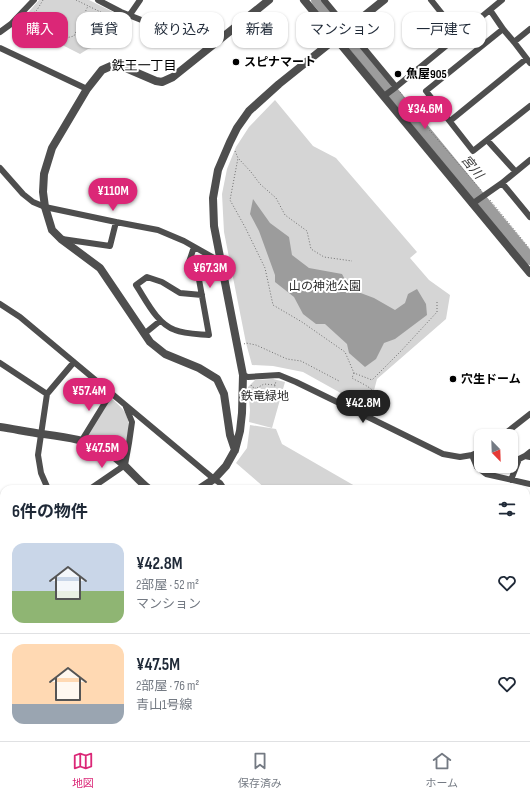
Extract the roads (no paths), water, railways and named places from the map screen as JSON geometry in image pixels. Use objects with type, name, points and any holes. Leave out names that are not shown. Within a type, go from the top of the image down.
[{"type":"street","points":[[98,0],[121,12]]},
{"type":"street","points":[[132,12],[140,0]]},
{"type":"street","points":[[224,36],[268,0]]},
{"type":"street","points":[[304,0],[314,12]]},
{"type":"street","points":[[324,0],[334,12]]},
{"type":"street","points":[[369,12],[384,0]]},
{"type":"street","points":[[431,0],[441,12]]},
{"type":"street","points":[[486,13],[502,0]]},
{"type":"street","points":[[0,32],[12,24],[32,1]]},
{"type":"street","points":[[450,121],[528,61],[490,10]]},
{"type":"street","points":[[503,29],[426,91],[473,151],[530,106]]},
{"type":"street","points":[[514,42],[530,29]]},
{"type":"street","points":[[0,48],[88,89]]},
{"type":"street","points":[[209,48],[173,78],[162,82],[156,81],[121,66],[111,66],[102,70],[88,89],[52,148],[44,174],[43,192],[44,207],[52,230],[61,239],[100,268],[150,342],[165,354],[199,368],[217,379],[224,394],[230,435],[235,450]]},
{"type":"street","points":[[206,485],[214,479],[226,466],[235,450],[240,431],[246,376],[238,347],[214,226],[213,198],[218,170],[237,128],[249,111],[279,84],[325,48]]},
{"type":"street","points":[[344,48],[385,95],[530,273]]},
{"type":"street","points":[[363,48],[395,88]]},
{"type":"street","points":[[385,95],[443,48]]},
{"type":"street","points":[[487,140],[515,171]]},
{"type":"street","points":[[473,203],[502,183],[530,160]]},
{"type":"street","points":[[0,168],[23,194],[33,202],[44,207],[158,230],[184,241],[221,262]]},
{"type":"street","points":[[502,183],[530,217]]},
{"type":"street","points":[[61,239],[110,246],[116,222]]},
{"type":"street","points":[[194,247],[187,268],[198,274],[210,335],[176,331],[167,327],[160,321],[136,285],[147,277],[162,282],[180,293],[202,295]]},
{"type":"street","points":[[0,304],[20,317],[221,485]]},
{"type":"street","points":[[144,334],[160,321]]},
{"type":"street","points":[[46,485],[41,473],[38,455],[47,394],[74,362]]},
{"type":"street","points":[[0,363],[47,394]]},
{"type":"street","points":[[246,376],[279,375],[443,454],[460,457],[472,455],[477,467],[486,474],[530,484]]},
{"type":"street","points":[[82,440],[111,394]]},
{"type":"street","points":[[96,485],[125,465],[132,422],[126,406]]},
{"type":"street","points":[[511,429],[530,414]]},
{"type":"street","points":[[0,427],[82,440],[109,453],[125,465],[143,485]]},
{"type":"street","points":[[511,480],[519,460],[528,455]]},
{"type":"waterway","name":"宮川","points":[[317,0],[530,259]]},
{"type":"place","name":"スピナマート","points":[[236,62]]},
{"type":"place","name":"魚屋905","points":[[398,74]]},
{"type":"place","name":"穴生ドーム","points":[[453,379]]},
{"type":"district","name":"鉄王一丁目","points":[[144,66]]},
{"type":"park label","name":"山の神池公園","points":[[325,286]]},
{"type":"park label","name":"鉄竜緑地","points":[[265,396]]}]
